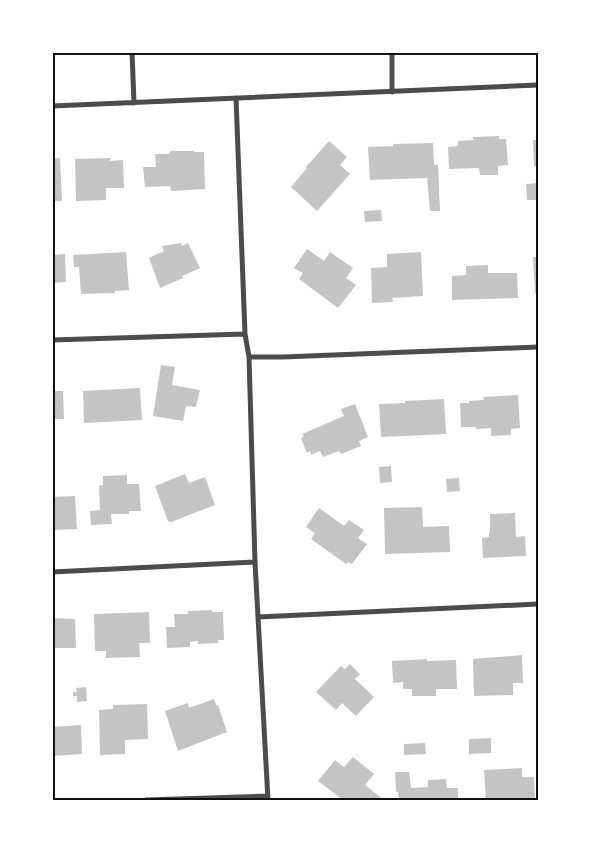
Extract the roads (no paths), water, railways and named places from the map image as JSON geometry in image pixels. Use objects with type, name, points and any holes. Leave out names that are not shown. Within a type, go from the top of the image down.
[{"type":"street","points":[[132,52],[134,103]]},
{"type":"street","points":[[392,52],[392,92]]},
{"type":"street","points":[[52,106],[538,85]]},
{"type":"street","points":[[146,800],[268,798],[254,562],[249,357],[245,334],[236,98]]},
{"type":"street","points":[[52,340],[245,334]]},
{"type":"street","points":[[249,357],[538,346]]},
{"type":"street","points":[[52,572],[254,562]]},
{"type":"street","points":[[258,616],[538,604]]}]
